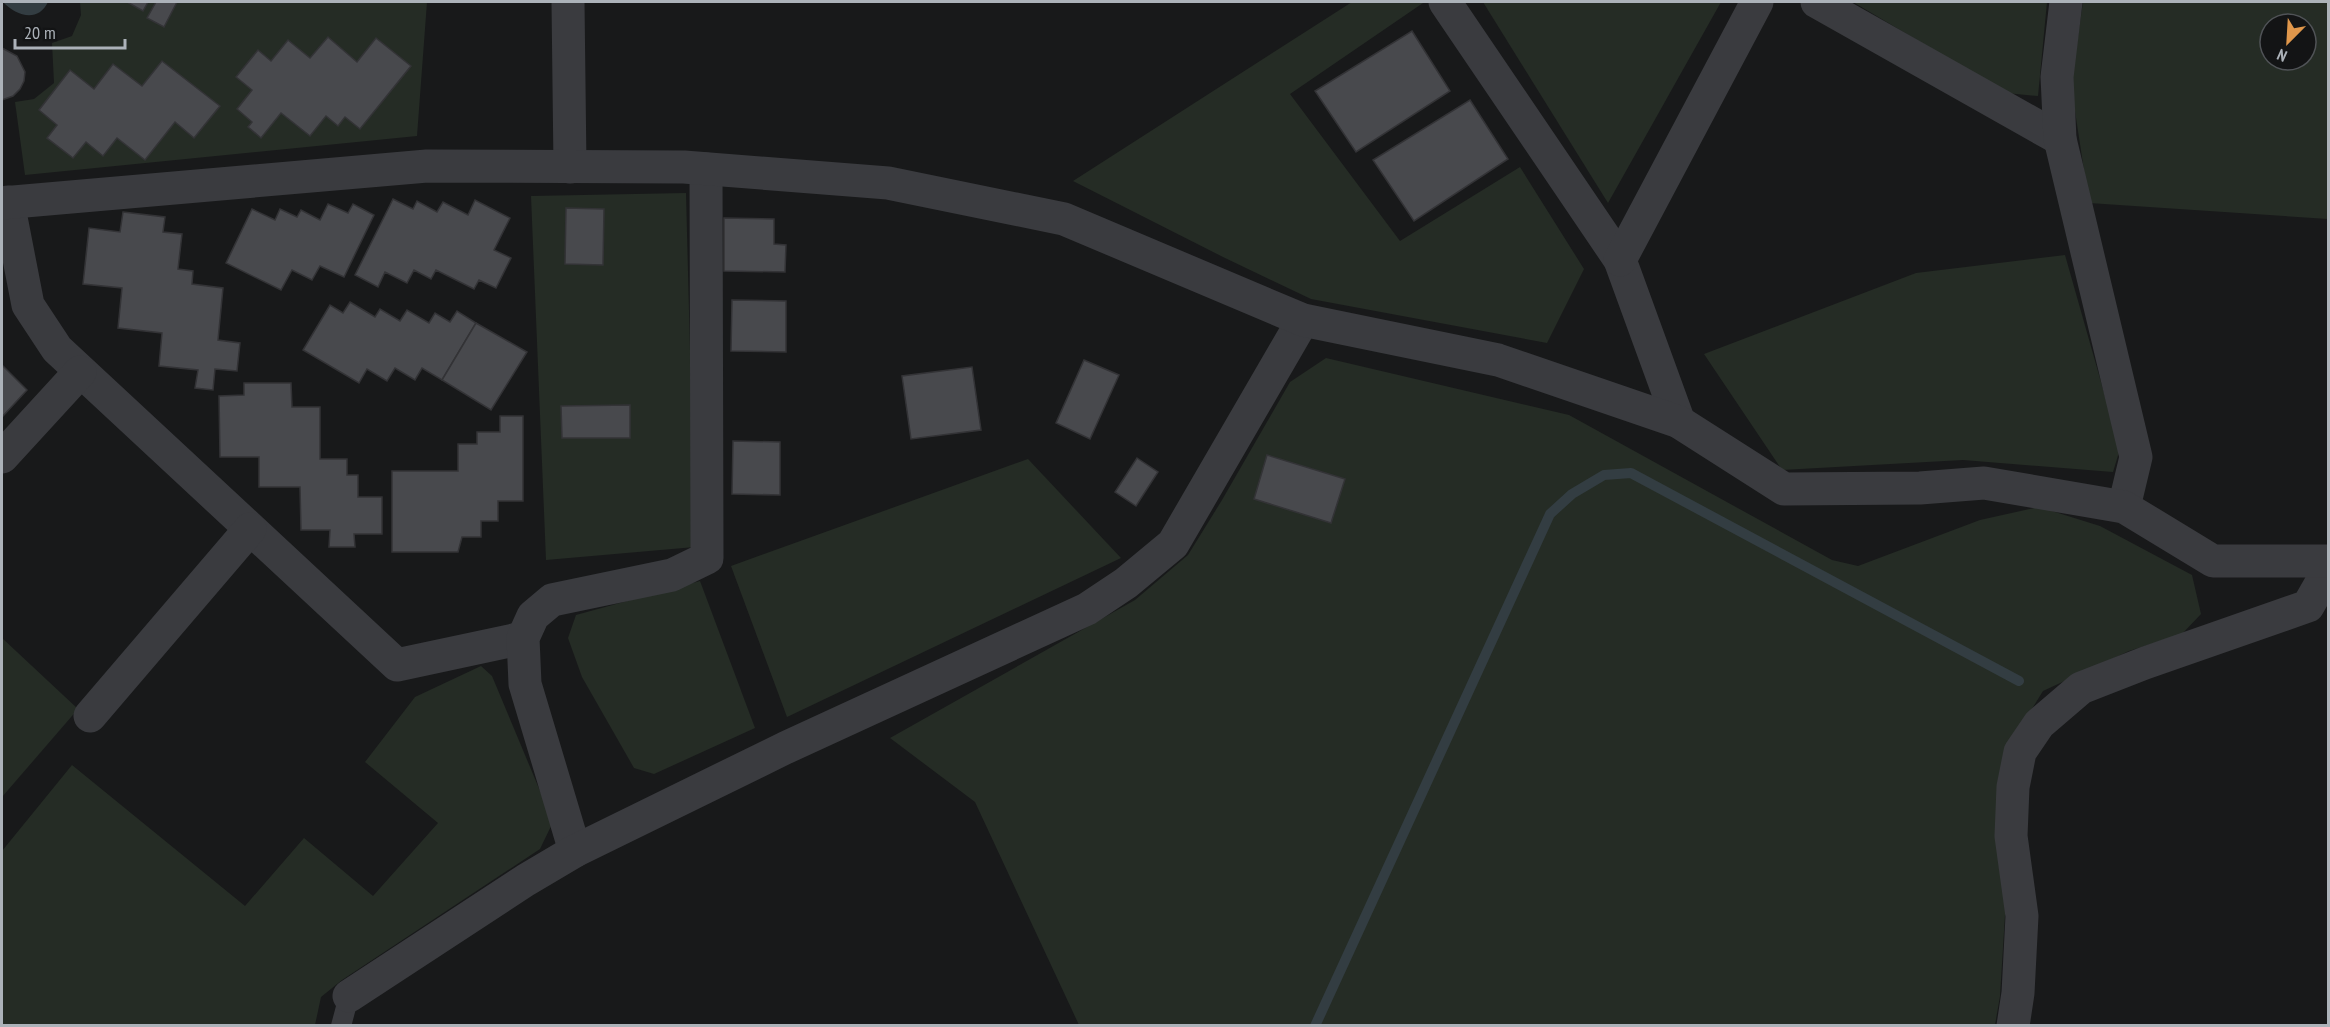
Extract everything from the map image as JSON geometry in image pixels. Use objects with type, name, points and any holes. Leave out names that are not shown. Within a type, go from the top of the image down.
[{"type":"street","points":[[568,2],[570,167]]},
{"type":"street","points":[[1445,2],[1620,260],[1679,422]]},
{"type":"street","points":[[1620,260],[1757,2]]},
{"type":"street","points":[[1817,2],[2060,139]]},
{"type":"street","points":[[2066,2],[2057,77],[2060,139],[2136,457],[2124,507]]},
{"type":"street","points":[[523,638],[397,665],[57,349],[28,305],[5,203],[427,166],[684,167],[888,183],[1064,219],[1303,320],[1498,360],[1679,422],[1784,489],[1920,488],[1984,483],[2124,507],[2213,561],[2328,561]]},
{"type":"street","points":[[575,851],[525,684],[523,638],[533,616],[552,600],[672,575],[707,558],[706,169]]},
{"type":"street","points":[[345,1011],[526,880],[575,851],[785,748],[1087,609],[1126,583],[1173,544],[1303,320]]},
{"type":"street","points":[[2,457],[80,372]]},
{"type":"street","points":[[90,716],[250,529]]},
{"type":"street","points":[[2013,1026],[2018,993],[2022,916],[2011,836],[2013,788],[2020,752],[2039,724],[2081,688],[2308,606],[2328,571]]},
{"type":"shaded area","points":[[3,2],[48,2],[39,13],[27,15],[14,11]]},
{"type":"shaded area","points":[[80,2],[427,2],[417,136],[25,175],[15,102],[34,99],[54,83],[52,43],[72,36],[81,15]]},
{"type":"shaded area","points":[[1352,2],[1423,3],[1290,94],[1400,241],[1520,167],[1584,269],[1547,343],[1311,299],[1073,181]]},
{"type":"shaded area","points":[[1483,2],[1721,2],[1608,203]]},
{"type":"shaded area","points":[[1853,2],[2047,2],[2038,96],[2006,93]]},
{"type":"shaded area","points":[[2083,2],[2328,2],[2328,219],[2089,203],[2071,85]]},
{"type":"shaded area","points":[[686,193],[695,547],[546,560],[531,196]]},
{"type":"shaded area","points":[[2065,255],[2120,449],[2113,472],[1963,460],[1782,470],[1704,354],[1916,273]]},
{"type":"shaded area","points":[[1326,358],[1569,415],[1832,560],[1858,566],[1980,520],[2039,507],[2100,526],[2192,575],[2201,614],[2182,634],[2129,651],[2043,691],[2007,749],[2005,915],[2000,996],[1995,1025],[1079,1025],[975,802],[890,738],[1135,600],[1188,555],[1290,382]]},
{"type":"shaded area","points":[[1028,459],[1121,558],[787,717],[731,566]]},
{"type":"shaded area","points":[[700,581],[755,728],[654,774],[634,768],[582,677],[568,638],[576,615]]},
{"type":"shaded area","points":[[2,638],[78,709],[2,797]]},
{"type":"shaded area","points":[[481,666],[492,676],[553,822],[540,849],[342,980],[321,997],[315,1025],[2,1026],[2,851],[72,765],[245,906],[304,838],[373,896],[438,823],[365,762],[415,697]]},
{"type":"building","points":[[127,2],[148,2],[143,11]]},
{"type":"building","points":[[156,2],[177,2],[164,27],[147,18]]},
{"type":"building","points":[[1412,31],[1450,91],[1356,152],[1315,91]]},
{"type":"building","points":[[328,37],[357,62],[376,38],[411,66],[360,129],[345,117],[338,126],[326,116],[310,136],[281,113],[261,138],[248,127],[252,122],[237,109],[252,90],[236,77],[258,50],[271,61],[288,40],[310,58]]},
{"type":"building","points":[[2,48],[17,56],[25,72],[20,89],[13,96],[2,100]]},
{"type":"building","points":[[162,61],[220,106],[194,138],[175,122],[145,160],[117,138],[103,156],[86,142],[73,158],[47,138],[57,125],[39,110],[70,70],[94,89],[113,64],[142,86]]},
{"type":"building","points":[[1470,100],[1508,159],[1414,221],[1373,160]]},
{"type":"building","points":[[393,199],[413,209],[417,201],[437,212],[443,202],[468,215],[475,200],[510,218],[494,250],[511,258],[496,288],[479,280],[474,289],[436,270],[431,279],[414,270],[407,283],[385,272],[378,287],[355,275]]},
{"type":"building","points":[[328,204],[348,213],[353,204],[374,215],[344,277],[320,266],[312,280],[292,270],[281,290],[226,263],[252,209],[275,220],[280,209],[297,217],[301,210],[320,220]]},
{"type":"building","points":[[566,208],[604,209],[603,265],[565,264]]},
{"type":"building","points":[[123,212],[165,217],[163,232],[182,234],[178,269],[193,271],[192,284],[223,288],[218,340],[240,343],[237,371],[215,369],[213,390],[195,388],[198,370],[159,366],[162,333],[118,328],[122,288],[83,284],[89,228],[120,232]]},
{"type":"building","points":[[724,218],[774,219],[774,244],[786,245],[785,272],[724,271]]},
{"type":"building","points":[[732,300],[786,301],[786,352],[731,351]]},
{"type":"building","points":[[350,302],[375,317],[380,309],[400,321],[407,310],[429,323],[435,313],[450,322],[457,311],[476,323],[442,380],[422,368],[415,380],[395,368],[387,381],[367,369],[359,383],[303,350],[330,305],[343,313]]},
{"type":"building","points":[[476,323],[527,352],[491,410],[442,380]]},
{"type":"building","points":[[1084,360],[1119,375],[1090,439],[1056,423]]},
{"type":"building","points":[[2,365],[27,390],[2,417]]},
{"type":"building","points":[[972,367],[981,430],[911,439],[902,376]]},
{"type":"building","points":[[244,383],[291,383],[292,407],[320,407],[320,459],[347,459],[347,475],[358,475],[358,497],[382,497],[382,534],[354,534],[355,547],[329,547],[330,530],[301,530],[300,487],[259,487],[259,457],[220,457],[219,396],[244,395]]},
{"type":"building","points":[[630,405],[630,438],[562,438],[561,406]]},
{"type":"building","points":[[500,416],[523,416],[523,501],[498,501],[498,521],[481,521],[481,537],[462,537],[458,552],[392,552],[392,471],[458,471],[458,444],[477,444],[477,432],[500,432]]},
{"type":"building","points":[[733,441],[780,442],[780,495],[732,494]]},
{"type":"building","points":[[1267,455],[1345,479],[1331,523],[1254,499]]},
{"type":"building","points":[[1137,458],[1158,472],[1136,506],[1115,492]]},
{"type":"waterway","points":[[1315,1026],[1550,514],[1572,494],[1604,475],[1631,473],[2019,681]]}]
